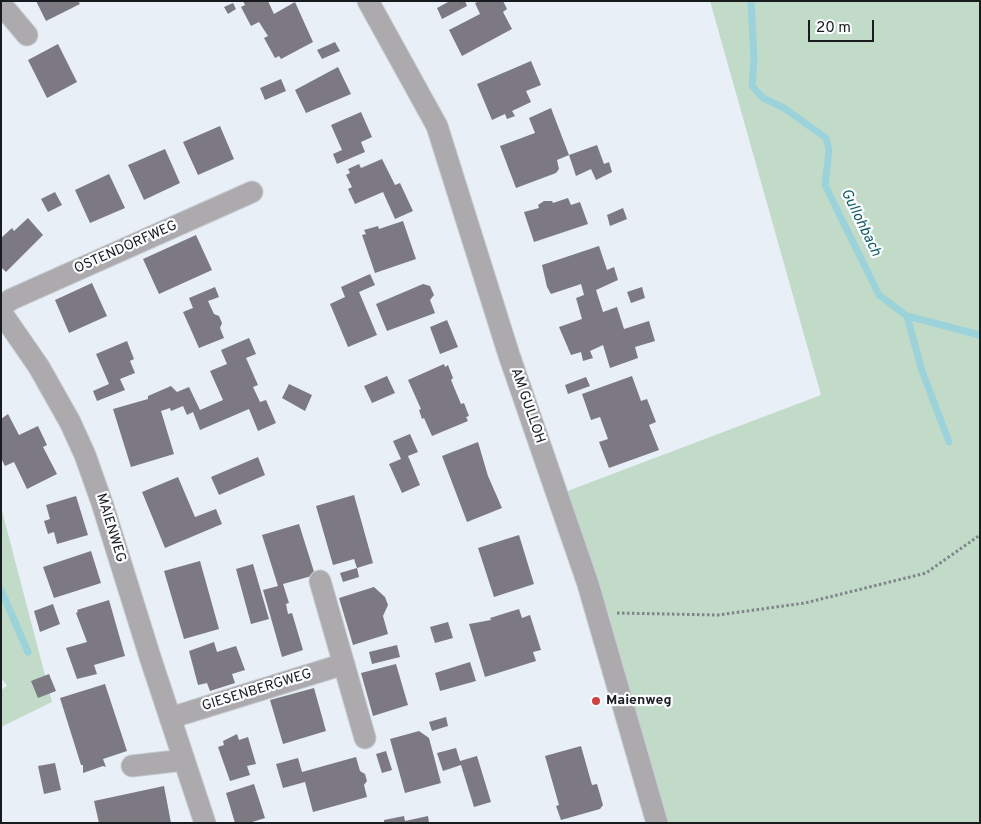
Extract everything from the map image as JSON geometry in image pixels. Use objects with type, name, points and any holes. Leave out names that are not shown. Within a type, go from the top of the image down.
[{"type":"street","name":"AM GULLOH","points":[[368,1],[437,126],[509,355],[596,613],[656,823]]},
{"type":"street","points":[[1,4],[27,35]]},
{"type":"street","name":"OSTENDORFWEG","points":[[1,306],[252,192]]},
{"type":"street","name":"MAIENWEG","points":[[1,312],[39,367],[66,415],[85,455],[205,823]]},
{"type":"street","points":[[320,581],[365,738]]},
{"type":"street","name":"GIESENBERGWEG","points":[[170,718],[344,664]]},
{"type":"street","points":[[132,766],[184,760]]},
{"type":"path","points":[[596,613],[718,615],[805,602],[926,573],[980,535]]},
{"type":"green space","points":[[710,1],[980,1],[980,823],[657,823],[557,495],[821,395]]},
{"type":"green space","points":[[1,507],[52,702],[1,727],[1,690],[7,686],[1,677]]},
{"type":"building","points":[[36,1],[78,1],[80,4],[46,21]]},
{"type":"building","points":[[243,1],[268,1],[274,14],[295,2],[313,42],[281,59],[279,56],[275,58],[264,38],[268,36],[259,22],[251,26],[241,7],[245,5]]},
{"type":"building","points":[[450,1],[465,1],[467,6],[442,19],[437,8]]},
{"type":"building","points":[[480,1],[503,1],[507,9],[503,12],[512,29],[462,56],[449,30],[480,14],[475,3]]},
{"type":"building","points":[[233,3],[236,9],[228,14],[224,7]]},
{"type":"building","points":[[335,42],[340,51],[322,59],[317,50]]},
{"type":"building","points":[[58,44],[77,82],[47,98],[28,60]]},
{"type":"building","points":[[531,61],[541,85],[526,91],[531,102],[512,111],[515,116],[507,119],[505,114],[492,120],[477,84]]},
{"type":"building","points":[[338,67],[351,94],[306,113],[295,90]]},
{"type":"building","points":[[281,79],[286,91],[265,100],[260,88]]},
{"type":"building","points":[[551,108],[569,155],[557,160],[559,169],[556,173],[516,188],[500,146],[535,133],[529,118]]},
{"type":"building","points":[[361,112],[372,137],[361,142],[365,152],[337,164],[333,154],[342,150],[331,125]]},
{"type":"building","points":[[220,126],[234,159],[198,175],[183,142]]},
{"type":"building","points":[[597,145],[604,164],[609,162],[612,172],[596,180],[591,169],[576,176],[569,155]]},
{"type":"building","points":[[165,149],[180,183],[144,200],[128,165]]},
{"type":"building","points":[[382,159],[395,185],[400,183],[413,211],[395,219],[383,192],[355,204],[348,189],[352,187],[346,175],[350,173],[348,169],[359,164],[361,168]]},
{"type":"building","points":[[109,174],[125,208],[90,223],[75,190]]},
{"type":"building","points":[[55,192],[62,205],[48,212],[41,199]]},
{"type":"building","points":[[568,198],[571,205],[580,202],[588,224],[534,242],[524,212],[539,208],[538,205],[544,201],[552,201],[553,203]]},
{"type":"building","points":[[623,208],[627,219],[610,226],[607,215]]},
{"type":"building","points":[[28,218],[43,235],[6,272],[1,267],[1,238],[12,228],[14,231]]},
{"type":"building","points":[[403,221],[416,259],[375,273],[362,235],[366,234],[364,230],[378,226],[379,229]]},
{"type":"building","points":[[196,235],[212,270],[159,294],[143,259]]},
{"type":"building","points":[[599,246],[607,270],[614,267],[618,280],[596,290],[603,312],[617,307],[624,329],[649,321],[655,341],[635,347],[638,358],[610,368],[603,345],[590,351],[593,358],[583,361],[581,352],[571,355],[559,327],[582,319],[576,298],[584,295],[581,284],[551,294],[547,287],[542,265]]},
{"type":"building","points":[[370,274],[375,285],[359,292],[377,335],[348,347],[330,304],[345,297],[341,287]]},
{"type":"building","points":[[92,283],[107,316],[69,333],[55,300]]},
{"type":"building","points":[[423,284],[430,286],[434,295],[430,300],[435,313],[387,331],[376,304]]},
{"type":"building","points":[[215,287],[219,297],[208,301],[214,314],[219,316],[222,323],[220,328],[224,338],[199,348],[183,312],[193,308],[189,298]]},
{"type":"building","points":[[642,287],[645,298],[631,303],[627,292]]},
{"type":"building","points":[[447,320],[458,347],[440,354],[430,327]]},
{"type":"building","points":[[249,338],[256,354],[246,358],[258,385],[253,387],[260,402],[266,400],[276,423],[258,431],[249,409],[200,430],[193,412],[187,415],[183,406],[171,411],[170,408],[161,411],[174,454],[131,467],[113,409],[148,399],[148,396],[171,386],[177,392],[189,387],[200,410],[223,400],[210,371],[227,364],[221,350]]},
{"type":"building","points":[[127,341],[134,359],[130,361],[135,373],[120,379],[125,390],[97,401],[93,391],[109,384],[96,354]]},
{"type":"building","points":[[444,364],[445,367],[448,365],[453,378],[451,380],[461,404],[464,403],[469,416],[466,417],[468,421],[432,436],[424,418],[422,419],[419,410],[421,409],[408,380]]},
{"type":"building","points":[[387,376],[395,393],[372,403],[364,386]]},
{"type":"building","points":[[632,376],[641,401],[647,399],[656,422],[649,425],[659,450],[609,468],[599,442],[608,439],[600,417],[591,420],[582,394]]},
{"type":"building","points":[[586,377],[590,386],[568,394],[565,385]]},
{"type":"building","points":[[289,384],[312,395],[305,411],[282,398]]},
{"type":"building","points":[[8,414],[19,435],[38,426],[47,445],[43,447],[57,474],[27,489],[14,462],[5,466],[1,458],[1,419]]},
{"type":"building","points":[[410,434],[418,452],[408,456],[420,485],[402,493],[389,464],[401,459],[393,441]]},
{"type":"building","points":[[478,442],[488,476],[502,508],[467,522],[442,456]]},
{"type":"building","points":[[258,457],[265,475],[219,495],[211,477]]},
{"type":"building","points":[[178,477],[195,517],[216,509],[222,524],[165,548],[142,492]]},
{"type":"building","points":[[354,495],[373,563],[357,568],[354,559],[333,565],[316,506]]},
{"type":"building","points":[[76,496],[88,535],[57,544],[54,532],[48,534],[44,521],[50,519],[46,505]]},
{"type":"building","points":[[299,524],[315,575],[283,584],[289,603],[286,604],[288,614],[292,613],[303,650],[282,657],[263,590],[278,586],[262,535]]},
{"type":"building","points":[[519,535],[534,584],[494,597],[478,548]]},
{"type":"building","points":[[91,551],[101,583],[54,598],[43,567]]},
{"type":"building","points":[[200,561],[219,629],[184,639],[164,571]]},
{"type":"building","points":[[253,564],[269,619],[251,624],[236,569]]},
{"type":"building","points":[[357,568],[359,577],[343,582],[340,573]]},
{"type":"building","points":[[374,587],[385,597],[388,605],[383,616],[388,634],[353,645],[339,598]]},
{"type":"building","points":[[109,600],[125,656],[94,665],[97,674],[77,679],[66,648],[87,642],[76,613],[78,612],[77,610]]},
{"type":"building","points":[[53,604],[60,624],[40,632],[34,611]]},
{"type":"building","points":[[519,609],[522,618],[530,615],[541,650],[533,652],[536,661],[485,677],[469,624],[491,620],[490,618]]},
{"type":"building","points":[[448,622],[453,638],[435,643],[430,627]]},
{"type":"building","points":[[214,642],[217,652],[236,646],[245,670],[232,674],[235,683],[210,691],[207,683],[198,685],[189,651]]},
{"type":"building","points":[[397,645],[400,657],[372,664],[369,652]]},
{"type":"building","points":[[470,662],[476,681],[440,691],[435,673]]},
{"type":"building","points":[[396,664],[408,705],[373,716],[361,673]]},
{"type":"building","points":[[49,674],[56,691],[38,698],[31,681]]},
{"type":"building","points":[[105,684],[127,751],[103,759],[106,767],[103,766],[83,773],[83,765],[81,765],[60,698]]},
{"type":"building","points":[[314,688],[326,731],[283,744],[270,700]]},
{"type":"building","points":[[446,717],[448,726],[432,731],[429,722]]},
{"type":"building","points":[[419,731],[429,738],[441,783],[405,793],[390,739]]},
{"type":"building","points":[[237,734],[239,740],[248,737],[256,764],[247,766],[250,775],[230,781],[218,747],[224,745],[223,741]]},
{"type":"building","points":[[581,746],[592,785],[597,784],[603,805],[600,809],[561,820],[556,806],[559,805],[545,756]]},
{"type":"building","points":[[456,748],[460,761],[477,756],[491,802],[474,807],[461,765],[443,771],[437,753]]},
{"type":"building","points":[[386,751],[392,770],[382,773],[376,754]]},
{"type":"building","points":[[356,757],[360,771],[365,774],[367,781],[364,785],[367,797],[313,812],[305,782],[283,788],[276,764],[298,758],[302,772]]},
{"type":"building","points":[[55,763],[61,790],[44,794],[38,766]]},
{"type":"building","points":[[254,784],[265,818],[249,823],[235,823],[226,793]]},
{"type":"building","points":[[164,786],[171,823],[99,823],[94,801]]},
{"type":"building","points":[[404,816],[405,821],[428,816],[429,823],[384,823],[384,820]]},
{"type":"waterway","name":"Gullohbach","points":[[751,1],[754,61],[752,86],[763,98],[784,108],[826,138],[829,150],[825,185],[879,295],[907,316],[980,335]]},
{"type":"waterway","points":[[907,316],[922,371],[949,442]]},
{"type":"waterway","points":[[1,590],[28,652]]},
{"type":"place","name":"Maienweg","points":[[596,701]]}]
